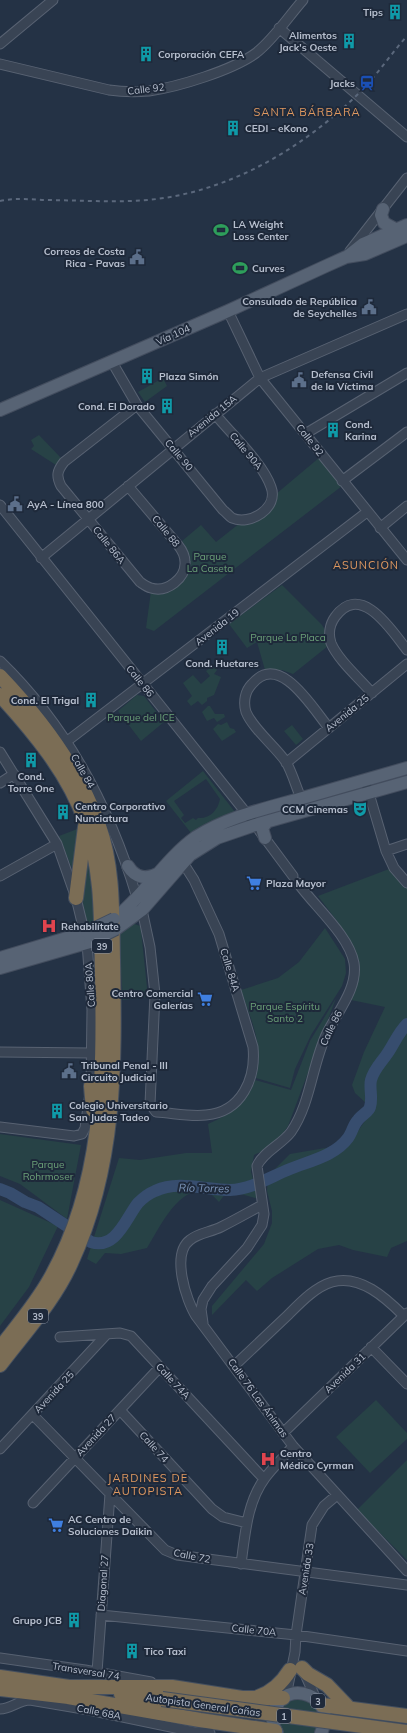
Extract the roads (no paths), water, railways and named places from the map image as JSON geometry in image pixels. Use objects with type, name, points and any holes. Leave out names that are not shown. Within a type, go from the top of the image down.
[{"type":"highway","name":"39","points":[[0,676],[40,723],[74,773],[90,805],[106,851],[111,902],[114,1042],[110,1123],[100,1181],[66,1260],[58,1286],[41,1312],[0,1365]]},
{"type":"highway","name":"39","points":[[0,695],[30,730],[65,779],[85,821],[94,851],[99,881],[101,910],[102,1080],[90,1178],[81,1224]]},
{"type":"highway","points":[[76,898],[85,821]]},
{"type":"highway","points":[[91,1086],[93,1100],[93,1155]]},
{"type":"highway","name":"39","points":[[0,1348],[66,1260]]},
{"type":"highway","points":[[248,1698],[265,1694],[275,1688],[296,1669],[327,1685],[356,1709]]},
{"type":"highway","name":"Autopista General Cañas","points":[[0,1677],[68,1692]]},
{"type":"highway","points":[[68,1692],[172,1687],[248,1698],[285,1697]]},
{"type":"highway","name":"Autopista General Cañas","points":[[0,1688],[68,1692],[407,1732]]},
{"type":"highway","points":[[68,1692],[202,1729],[237,1729],[276,1732]]},
{"type":"highway","points":[[237,1729],[245,1713],[248,1698]]},
{"type":"highway","points":[[319,1702],[407,1716]]},
{"type":"highway","name":"Autopista General Cañas","points":[[161,1704],[344,1733]]},
{"type":"highway","points":[[350,1733],[350,1723],[356,1709]]},
{"type":"main road","points":[[383,209],[381,215],[384,223],[404,230]]},
{"type":"main road","name":"Vía 104","points":[[0,410],[228,311],[346,257],[363,244],[404,230]]},
{"type":"main road","points":[[0,968],[87,938],[116,925],[142,910],[197,837],[213,827],[247,814],[407,768]]},
{"type":"main road","points":[[128,866],[139,876],[150,877],[159,873],[180,858],[217,838],[261,823],[407,782]]},
{"type":"main road","points":[[261,823],[265,838]]},
{"type":"main road","points":[[116,925],[159,873]]},
{"type":"main road","points":[[0,958],[87,938]]},
{"type":"main road","name":"3","points":[[285,1697],[302,1693],[319,1702],[326,1720],[321,1733]]},
{"type":"main road","points":[[276,1732],[273,1713],[285,1697]]},
{"type":"street","points":[[0,44],[53,0]]},
{"type":"street","name":"Calle 92","points":[[0,64],[109,90],[125,92],[150,91],[202,76],[243,60],[267,43],[303,0]]},
{"type":"street","points":[[279,28],[407,137]]},
{"type":"street","points":[[346,257],[407,178]]},
{"type":"street","name":"Calle 92","points":[[228,311],[260,378],[407,560]]},
{"type":"street","name":"Avenida 15A","points":[[41,558],[260,378],[407,314]]},
{"type":"street","name":"Calle 90","points":[[112,362],[136,405],[231,518],[251,520],[263,513]]},
{"type":"street","points":[[305,434],[407,373]]},
{"type":"street","name":"Calle 86A","points":[[136,405],[64,462],[58,470],[57,478],[61,486],[140,582],[150,588],[158,589],[168,588],[177,582]]},
{"type":"street","name":"Calle 90A","points":[[215,414],[265,473],[272,488],[271,501],[263,513]]},
{"type":"street","points":[[342,481],[407,432]]},
{"type":"street","name":"Calle 88","points":[[128,486],[184,554],[184,570],[177,582]]},
{"type":"street","name":"Calle 86","points":[[0,505],[247,814],[261,823]]},
{"type":"street","points":[[380,528],[407,506]]},
{"type":"street","name":"Avenida 19","points":[[66,742],[367,512]]},
{"type":"street","points":[[372,693],[336,651],[331,642],[329,632],[332,621],[338,612],[350,606],[360,605],[371,608],[380,616],[407,650]]},
{"type":"street","name":"Calle 84","points":[[0,661],[37,702],[66,742],[104,809],[128,866],[137,898]]},
{"type":"street","name":"Avenida 25","points":[[286,763],[407,664]]},
{"type":"street","points":[[301,798],[286,763],[248,716],[246,711],[245,695],[254,681],[269,674],[283,676],[290,680],[328,728]]},
{"type":"street","name":"Calle 80A","points":[[0,752],[57,844],[76,898],[87,938],[91,986],[91,1086],[85,1128],[82,1134],[74,1136],[0,1127]]},
{"type":"street","points":[[0,783],[14,774]]},
{"type":"street","points":[[365,780],[386,851],[394,868],[407,883]]},
{"type":"street","name":"Calle 86","points":[[262,1205],[256,1172],[259,1161],[284,1140],[291,1132],[299,1117],[327,1033],[350,990],[354,963],[342,937],[296,880],[265,838]]},
{"type":"street","points":[[0,876],[57,844]]},
{"type":"street","points":[[386,851],[407,844]]},
{"type":"street","name":"Calle 84A","points":[[142,910],[150,948],[155,994],[150,1104],[156,1112],[207,1115],[222,1111],[233,1104],[243,1093],[251,1079],[254,1062],[253,1047],[219,934],[198,886],[180,858]]},
{"type":"street","points":[[0,1052],[91,1053]]},
{"type":"street","points":[[203,1323],[201,1309],[203,1300],[212,1286],[231,1267],[257,1234],[264,1214],[262,1205]]},
{"type":"street","name":"Calle 76 Las Ánimas","points":[[262,1205],[237,1219],[196,1237],[187,1243],[182,1254],[181,1268],[183,1283],[192,1310],[293,1446],[336,1495],[407,1571]]},
{"type":"street","points":[[234,1366],[302,1301],[318,1289],[333,1282],[354,1282],[373,1289],[405,1314]]},
{"type":"street","name":"Avenida 31","points":[[283,1433],[405,1314]]},
{"type":"street","name":"Calle 74A","points":[[60,1337],[120,1333],[130,1336],[264,1479]]},
{"type":"street","name":"Avenida 25","points":[[0,1449],[106,1335]]},
{"type":"street","points":[[371,1347],[407,1384]]},
{"type":"street","name":"Avenida 27","points":[[33,1503],[160,1367]]},
{"type":"street","name":"Calle 74","points":[[120,1410],[212,1509],[223,1517],[247,1523]]},
{"type":"street","name":"Calle 72","points":[[32,1415],[76,1457],[165,1550],[177,1555],[407,1585]]},
{"type":"street","points":[[241,1564],[247,1523],[255,1497],[264,1479],[293,1446]]},
{"type":"street","name":"Diagonal 27","points":[[97,1672],[110,1494]]},
{"type":"street","name":"Avenida 33","points":[[319,1702],[296,1669],[296,1635],[312,1525],[324,1506],[336,1495]]},
{"type":"street","name":"Calle 70A","points":[[101,1615],[296,1635],[407,1651]]},
{"type":"street","name":"Transversal 74","points":[[0,1658],[97,1672],[172,1687]]},
{"type":"street","points":[[285,1697],[296,1669]]},
{"type":"street","name":"Calle 68A","points":[[0,1709],[10,1707],[20,1701],[30,1700],[202,1729]]},
{"type":"waterway","name":"Río Torres","points":[[0,1189],[38,1207],[91,1242],[100,1243],[114,1237],[138,1203],[155,1191],[173,1186],[192,1186],[230,1190],[261,1182],[329,1154],[343,1144],[356,1122],[369,1109],[371,1104],[372,1076],[407,1024]]},
{"type":"railway","points":[[0,201],[10,199],[130,201],[162,198],[193,192],[253,170],[307,137],[333,117],[363,89],[407,36]]},
{"type":"place","name":"Tips","points":[[395,12]]},
{"type":"place","name":"Alimentos Jack's Oeste","points":[[349,41]]},
{"type":"place","name":"Corporación CEFA","points":[[146,54]]},
{"type":"place","name":"Jacks","points":[[367,83]]},
{"type":"place","name":"CEDI - eKono","points":[[233,128]]},
{"type":"place","name":"LA Weight Loss Center","points":[[221,230]]},
{"type":"place","name":"Correos de Costa Rica - Pavas","points":[[137,257]]},
{"type":"place","name":"Curves","points":[[240,268]]},
{"type":"place","name":"Consulado de República de Seychelles","points":[[369,307]]},
{"type":"place","name":"Plaza Simón","points":[[147,376]]},
{"type":"place","name":"Defensa Civil de la Víctima","points":[[299,380]]},
{"type":"place","name":"Cond. El Dorado","points":[[167,406]]},
{"type":"place","name":"Cond. Karina","points":[[333,430]]},
{"type":"place","name":"AyA - Línea 800","points":[[15,504]]},
{"type":"place","name":"Cond. Huetares","points":[[222,647]]},
{"type":"place","name":"Cond. El Trigal","points":[[91,700]]},
{"type":"place","name":"Cond. Torre One","points":[[31,760]]},
{"type":"place","name":"CCM Cinemas","points":[[360,809]]},
{"type":"place","name":"Centro Corporativo Nunciatura","points":[[63,812]]},
{"type":"place","name":"Plaza Mayor","points":[[254,883]]},
{"type":"place","name":"Rehabilítate","points":[[49,926]]},
{"type":"place","name":"Centro Comercial Galerías","points":[[205,999]]},
{"type":"place","name":"Tribunal Penal - III Circuito Judicial","points":[[69,1071]]},
{"type":"place","name":"Colegio Universitario San Judas Tadeo","points":[[57,1111]]},
{"type":"place","name":"Centro Médico Cyrman","points":[[268,1459]]},
{"type":"place","name":"AC Centro de Soluciones Daikin","points":[[56,1525]]},
{"type":"place","name":"Grupo JCB","points":[[74,1620]]},
{"type":"place","name":"Tico Taxi","points":[[132,1651]]},
{"type":"district","name":"SANTA BÁRBARA","points":[[307,112]]},
{"type":"district","name":"ASUNCIÓN","points":[[366,565]]},
{"type":"district","name":"JARDINES DE AUTOPISTA","points":[[148,1484]]},
{"type":"park label","name":"Parque La Caseta","points":[[210,562]]},
{"type":"park label","name":"Parque La Placa","points":[[288,637]]},
{"type":"park label","name":"Parque del ICE","points":[[141,717]]},
{"type":"park label","name":"Parque Espíritu Santo 2","points":[[285,1012]]},
{"type":"park label","name":"Parque Rohrmoser","points":[[48,1170]]}]
